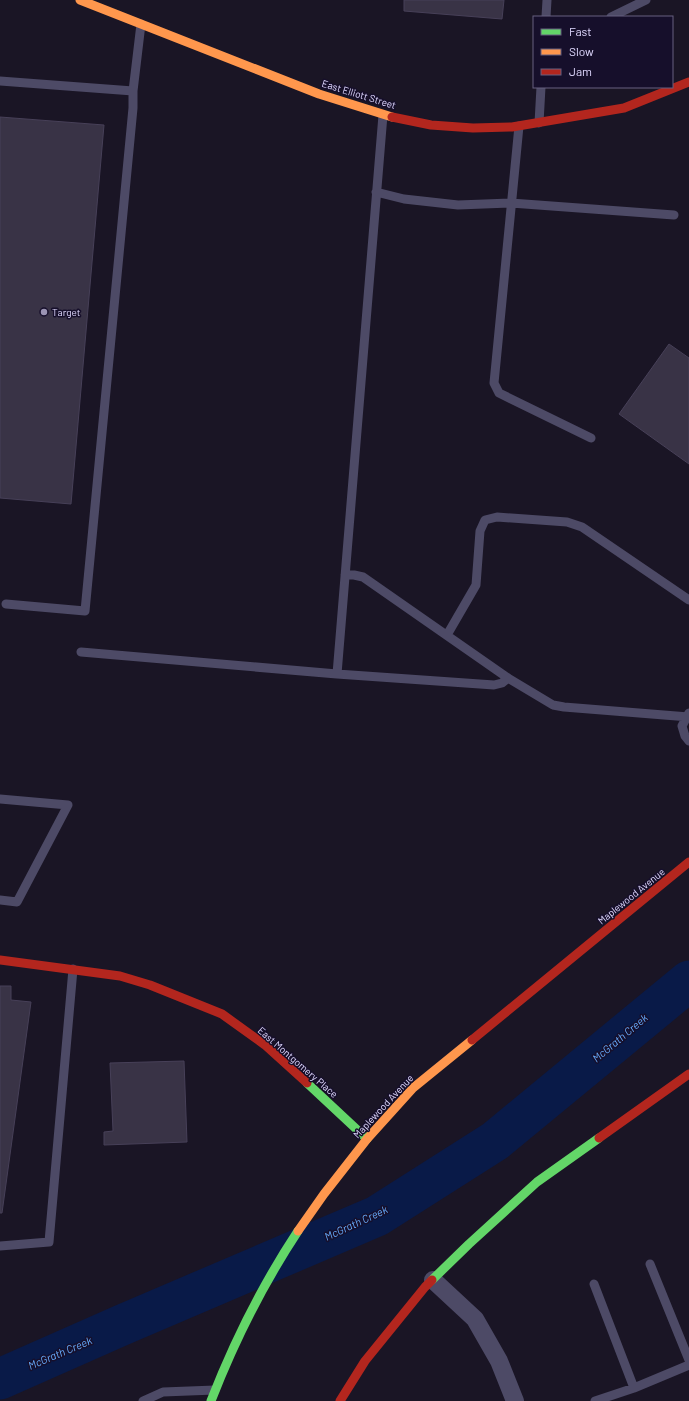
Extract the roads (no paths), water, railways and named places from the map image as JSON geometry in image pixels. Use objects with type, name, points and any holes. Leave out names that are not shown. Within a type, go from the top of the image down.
[{"type":"street","name":"East Elliott Street","points":[[80,0],[319,94],[383,115],[431,124],[473,128],[518,126],[538,123],[624,108],[689,82]]},
{"type":"street","name":"Maplewood Avenue","points":[[211,1401],[226,1363],[276,1265],[324,1194],[367,1139],[413,1088],[689,862]]},
{"type":"street","name":"East Montgomery Place","points":[[0,960],[120,976],[150,985],[222,1014],[265,1045],[367,1139]]},
{"type":"street","points":[[340,1401],[365,1361],[425,1287],[469,1244],[538,1182],[689,1074]]},
{"type":"street","points":[[433,1280],[475,1319],[499,1361],[515,1401]]},
{"type":"lane","points":[[546,16],[547,0]]},
{"type":"lane","points":[[613,16],[646,0]]},
{"type":"lane","points":[[6,604],[85,611],[133,116],[133,91],[141,24]]},
{"type":"lane","points":[[0,82],[133,91]]},
{"type":"lane","points":[[538,123],[541,88]]},
{"type":"lane","points":[[337,674],[383,115]]},
{"type":"lane","points":[[518,126],[494,383],[499,393],[591,438]]},
{"type":"lane","points":[[376,192],[404,199],[458,205],[511,203],[674,215]]},
{"type":"lane","points":[[447,635],[476,585],[480,531],[485,520],[497,517],[567,522],[582,527],[689,600]]},
{"type":"lane","points":[[345,575],[363,577],[508,678],[553,705],[688,715],[682,726],[685,736],[689,741]]},
{"type":"lane","points":[[81,652],[337,674],[494,685],[502,683],[508,678]]},
{"type":"lane","points":[[0,799],[68,805],[17,902],[0,900]]},
{"type":"lane","points":[[0,1246],[49,1242],[72,969]]},
{"type":"lane","points":[[650,1264],[689,1360]]},
{"type":"lane","points":[[594,1284],[634,1388]]},
{"type":"lane","points":[[595,1401],[634,1388],[689,1365]]},
{"type":"lane","points":[[144,1401],[163,1392],[215,1390]]},
{"type":"waterway","name":"McGrath Creek","points":[[0,1379],[377,1216],[495,1141],[689,981]]},
{"type":"place","name":"Target","points":[[44,312]]}]
